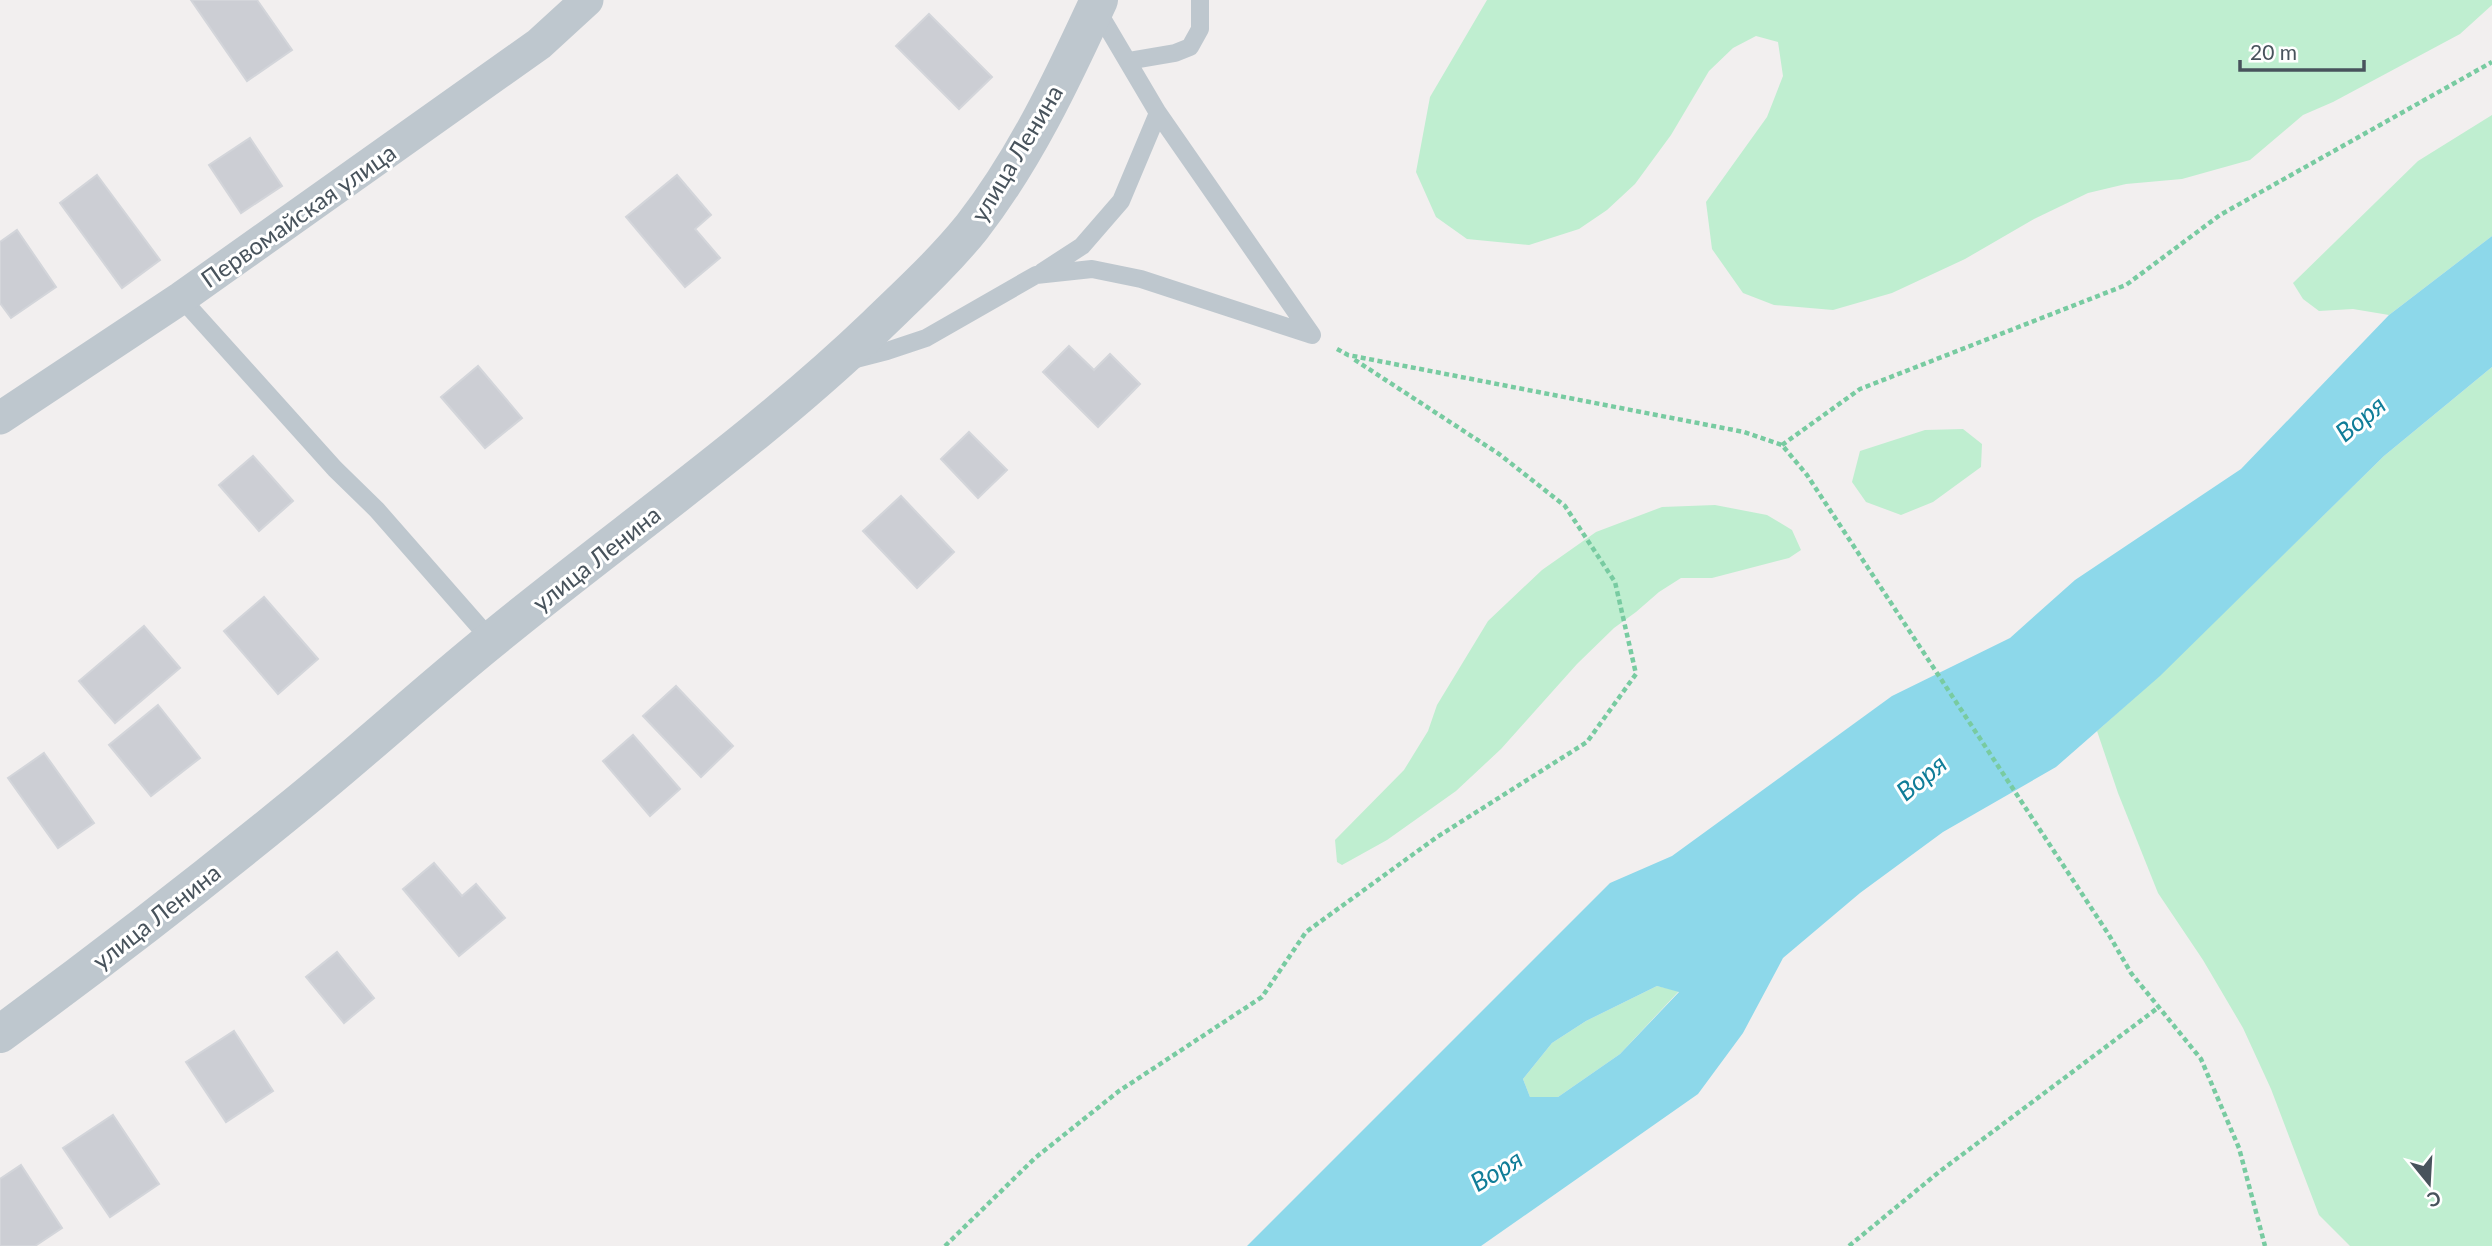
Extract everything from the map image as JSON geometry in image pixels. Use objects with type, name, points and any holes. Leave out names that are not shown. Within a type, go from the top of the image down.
[{"type":"street","name":"Первомайская улица","points":[[0,418],[181,298],[540,44],[587,0]]},
{"type":"street","name":"улица Ленина","points":[[0,1034],[134,936],[491,640],[726,458],[837,363],[933,271],[972,226],[1014,165],[1056,89],[1097,4]]},
{"type":"lane","points":[[1128,61],[1175,53],[1190,47],[1200,29],[1200,0]]},
{"type":"lane","points":[[1097,4],[1158,113],[1312,335]]},
{"type":"lane","points":[[837,363],[926,338],[1082,246],[1121,201],[1158,113]]},
{"type":"lane","points":[[1036,275],[1092,269],[1141,279],[1312,335]]},
{"type":"lane","points":[[181,298],[335,469],[377,510],[491,640]]},
{"type":"path","points":[[1782,445],[1860,389],[2126,285],[2220,215],[2492,62]]},
{"type":"path","points":[[945,1246],[1035,1158],[1119,1091],[1262,997],[1306,932],[1437,836],[1587,742],[1636,674],[1615,582],[1565,506],[1499,454],[1348,355],[1312,335]]},
{"type":"path","points":[[1348,355],[1744,432],[1782,445],[1807,475],[2082,898],[2109,935],[2131,973],[2201,1059],[2239,1148],[2265,1246]]},
{"type":"path","points":[[1849,1246],[1939,1172],[2159,1007]]},
{"type":"green space","points":[[1487,0],[2492,0],[2492,5],[2460,34],[2333,102],[2303,115],[2250,160],[2182,179],[2126,184],[2088,193],[2034,219],[1965,259],[1892,293],[1833,310],[1774,305],[1743,293],[1712,249],[1706,202],[1767,117],[1783,76],[1778,42],[1756,36],[1733,48],[1709,71],[1671,135],[1635,184],[1607,210],[1579,229],[1529,245],[1467,239],[1436,217],[1416,172],[1430,97]]},
{"type":"green space","points":[[2492,115],[2492,236],[2389,315],[2353,309],[2319,311],[2303,299],[2293,283],[2418,161]]},
{"type":"green space","points":[[2492,367],[2492,1246],[2350,1246],[2319,1215],[2271,1089],[2243,1028],[2203,960],[2158,893],[2118,793],[2097,731],[2160,675],[2384,456]]},
{"type":"green space","points":[[1963,429],[1982,444],[1981,467],[1933,502],[1901,515],[1866,502],[1852,482],[1860,451],[1925,430]]},
{"type":"green space","points":[[1715,505],[1767,515],[1792,530],[1801,550],[1789,558],[1712,578],[1681,578],[1659,592],[1614,628],[1577,664],[1501,749],[1456,791],[1387,840],[1342,865],[1337,862],[1335,840],[1404,770],[1428,731],[1437,705],[1488,621],[1542,570],[1596,532],[1662,507]]},
{"type":"green space","points":[[1657,986],[1679,991],[1620,1054],[1558,1097],[1530,1097],[1523,1079],[1552,1043],[1586,1021]]},
{"type":"water","name":"Воря","points":[[2492,236],[2492,367],[2384,456],[2160,676],[2056,767],[1943,832],[1860,893],[1783,958],[1743,1033],[1698,1094],[1481,1246],[1247,1246],[1610,883],[1672,856],[1892,696],[2010,638],[2075,580],[2241,469],[2389,315]],"holes":[[[1657,986],[1679,992],[1620,1054],[1558,1097],[1530,1097],[1523,1079],[1552,1043],[1586,1021]]]},
{"type":"building","points":[[191,0],[257,0],[292,50],[247,81]]},
{"type":"building","points":[[929,14],[992,77],[959,109],[896,46]]},
{"type":"building","points":[[250,138],[282,186],[241,213],[209,165]]},
{"type":"building","points":[[97,175],[160,260],[122,288],[60,203]]},
{"type":"building","points":[[677,175],[711,215],[695,229],[720,258],[685,287],[626,217]]},
{"type":"building","points":[[17,230],[56,287],[11,318],[0,303],[0,242]]},
{"type":"building","points":[[1069,346],[1094,370],[1110,354],[1140,384],[1098,427],[1043,372]]},
{"type":"building","points":[[478,366],[522,418],[485,448],[441,397]]},
{"type":"building","points":[[969,432],[1007,470],[978,498],[941,459]]},
{"type":"building","points":[[253,456],[293,501],[259,531],[219,485]]},
{"type":"building","points":[[901,496],[954,552],[917,588],[863,531]]},
{"type":"building","points":[[264,597],[318,659],[278,694],[224,631]]},
{"type":"building","points":[[144,626],[180,668],[115,723],[79,681]]},
{"type":"building","points":[[676,686],[733,746],[701,777],[643,716]]},
{"type":"building","points":[[158,705],[200,758],[151,796],[109,745]]},
{"type":"building","points":[[633,735],[680,789],[650,816],[603,761]]},
{"type":"building","points":[[44,753],[94,823],[58,848],[8,778]]},
{"type":"building","points":[[434,863],[462,896],[476,884],[505,918],[459,956],[403,889]]},
{"type":"building","points":[[337,952],[374,998],[344,1023],[306,977]]},
{"type":"building","points":[[234,1031],[273,1091],[226,1122],[186,1062]]},
{"type":"building","points":[[113,1115],[159,1184],[110,1217],[63,1148]]},
{"type":"building","points":[[21,1165],[62,1228],[35,1246],[0,1246],[0,1179]]}]
